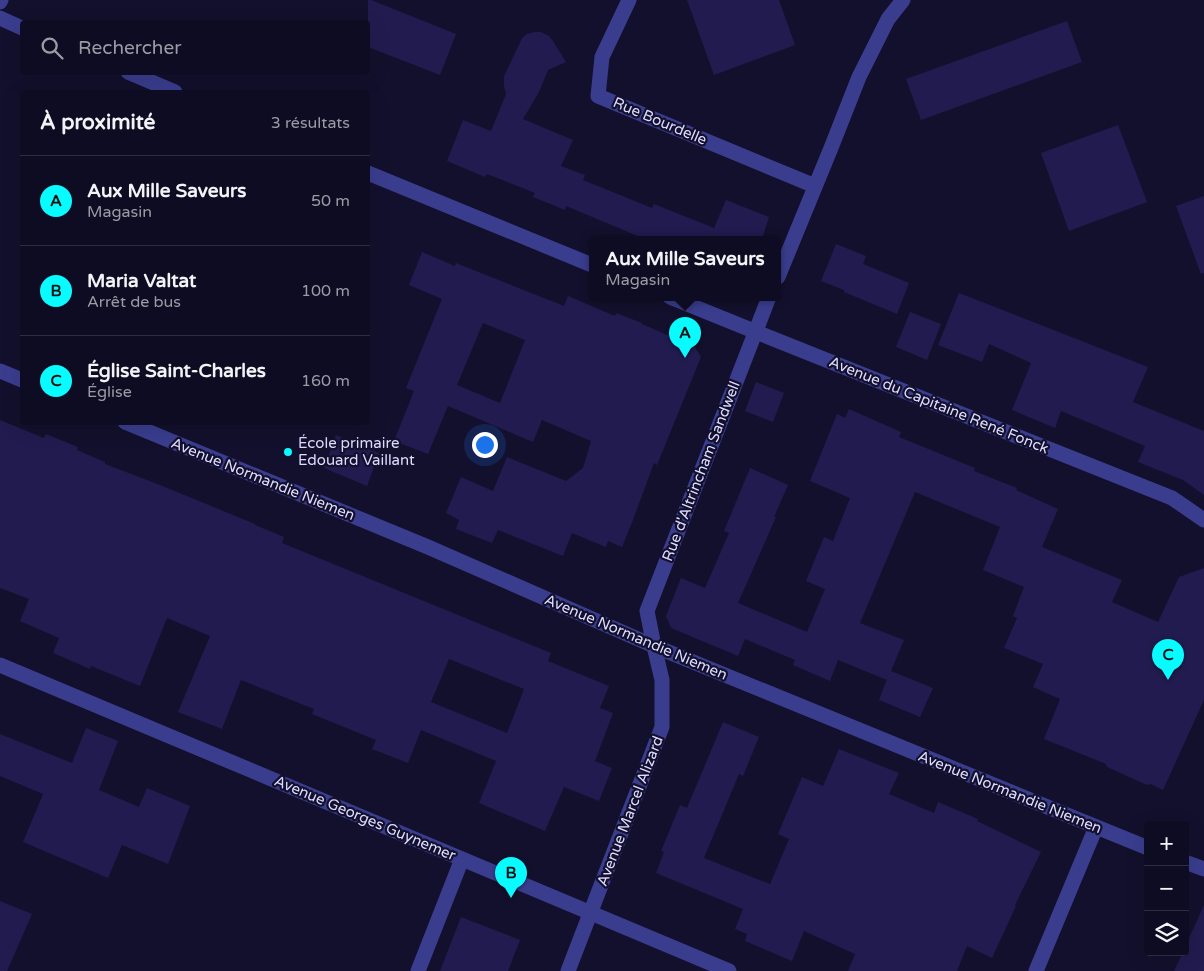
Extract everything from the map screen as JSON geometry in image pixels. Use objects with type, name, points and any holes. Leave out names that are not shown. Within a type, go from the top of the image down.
[{"type":"street","name":"Rue Bourdelle","points":[[629,0],[602,57],[598,96],[815,186]]},
{"type":"street","points":[[781,270],[859,77],[888,19],[903,0]]},
{"type":"street","points":[[0,18],[20,27]]},
{"type":"street","points":[[135,75],[170,90]]},
{"type":"street","points":[[370,174],[589,264]]},
{"type":"street","name":"Avenue du Capitaine René Fonck","points":[[680,301],[1172,498],[1204,520]]},
{"type":"street","name":"Rue d'Altrincham Sandwell","points":[[654,646],[647,611],[767,301]]},
{"type":"street","points":[[0,371],[20,379]]},
{"type":"street","name":"Avenue Normandie Niemen","points":[[133,425],[428,547],[654,646],[1144,846]]},
{"type":"street","name":"Avenue Marcel Alizard","points":[[568,971],[662,727],[662,680],[654,646]]},
{"type":"street","name":"Avenue Georges Guynemer","points":[[0,665],[729,971]]},
{"type":"street","points":[[1036,971],[1096,828]]},
{"type":"street","points":[[418,971],[462,859]]},
{"type":"street","points":[[1189,863],[1204,869]]},
{"type":"building","points":[[368,0],[371,0],[456,34],[440,75],[370,48],[370,20],[368,20]]},
{"type":"building","points":[[687,0],[779,0],[795,45],[714,75]]},
{"type":"building","points":[[1067,21],[1082,62],[921,120],[906,79]]},
{"type":"building","points":[[541,32],[549,36],[566,62],[548,70],[539,92],[523,119],[573,140],[561,166],[585,175],[583,180],[652,208],[654,204],[714,228],[726,200],[769,217],[763,236],[638,236],[566,206],[565,210],[533,197],[535,193],[487,174],[485,177],[447,161],[463,120],[491,131],[506,94],[504,86],[505,74],[522,38],[527,34]]},
{"type":"building","points":[[1118,125],[1147,202],[1069,231],[1041,153]]},
{"type":"building","points":[[1204,196],[1204,273],[1201,274],[1176,206]]},
{"type":"building","points":[[836,244],[866,256],[863,264],[909,283],[897,314],[821,281]]},
{"type":"building","points":[[422,252],[455,266],[456,263],[564,306],[568,296],[615,316],[616,313],[642,323],[695,347],[701,357],[657,465],[654,463],[622,547],[608,541],[606,547],[572,533],[563,556],[498,530],[492,543],[456,529],[459,520],[446,513],[461,477],[493,491],[507,457],[566,481],[583,468],[591,441],[542,420],[533,442],[448,406],[428,454],[394,441],[414,391],[406,388],[442,299],[409,285]],"holes":[[[483,323],[525,340],[500,403],[457,385]]]},
{"type":"building","points":[[959,293],[1148,367],[1133,402],[1204,431],[1204,495],[1183,480],[1138,462],[1145,446],[1061,411],[1055,428],[1012,410],[1031,363],[989,344],[982,362],[938,345]]},
{"type":"building","points":[[910,312],[941,324],[927,360],[896,347]]},
{"type":"building","points":[[756,382],[784,393],[773,422],[745,411]]},
{"type":"building","points":[[849,409],[901,432],[899,437],[975,468],[974,471],[1017,488],[1016,490],[1058,509],[1042,547],[1122,580],[1112,602],[1158,622],[1179,577],[1204,568],[1204,700],[1163,790],[1151,784],[1147,785],[1107,767],[1106,764],[1044,739],[1060,699],[1033,687],[1043,664],[1004,648],[1017,618],[1013,616],[1024,587],[983,570],[1000,527],[915,492],[860,623],[904,640],[891,671],[933,688],[920,717],[879,700],[887,680],[838,660],[830,681],[793,665],[795,660],[745,639],[738,656],[671,628],[666,616],[681,578],[705,588],[729,533],[724,531],[750,468],[788,485],[738,603],[807,632],[825,589],[806,581],[824,537],[833,541],[850,498],[810,481],[837,414],[845,418]]},
{"type":"building","points":[[0,420],[44,438],[46,434],[78,447],[77,450],[105,462],[105,464],[284,537],[282,543],[551,653],[548,661],[609,686],[600,708],[613,713],[595,761],[612,768],[599,801],[564,787],[545,831],[479,803],[496,761],[421,730],[408,763],[372,749],[376,740],[312,714],[314,709],[241,680],[222,729],[178,712],[210,636],[167,618],[140,686],[91,666],[90,669],[53,653],[59,638],[20,621],[29,599],[0,588]],"holes":[[[449,659],[524,689],[507,733],[431,702]]]},
{"type":"building","points":[[336,435],[379,453],[367,486],[324,468]]},
{"type":"building","points":[[723,722],[759,737],[743,776],[739,774],[704,858],[770,884],[789,839],[778,834],[802,777],[823,786],[839,749],[899,773],[889,794],[934,813],[938,802],[978,819],[977,821],[1041,852],[992,958],[967,946],[957,971],[848,971],[855,954],[804,931],[792,961],[745,941],[747,934],[735,929],[743,909],[656,873],[664,852],[661,851],[680,805],[687,808]]},
{"type":"building","points":[[86,728],[118,741],[99,790],[139,807],[147,788],[190,806],[168,864],[122,845],[108,878],[23,842],[43,794],[0,776],[0,734],[72,763]]},
{"type":"building","points":[[0,901],[32,914],[7,971],[0,971]]},
{"type":"building","points":[[1204,905],[1204,971],[1174,971],[1181,956],[1189,956],[1189,938]]},
{"type":"building","points":[[461,917],[520,940],[508,971],[440,971]]},
{"type":"place","name":"Aux Mille Saveurs","points":[[685,358]]},
{"type":"place","name":"École primaire Edouard Vaillant","points":[[288,452]]},
{"type":"place","name":"Église Saint-Charles","points":[[1168,680]]},
{"type":"place","name":"Maria Valtat","points":[[511,898]]}]
